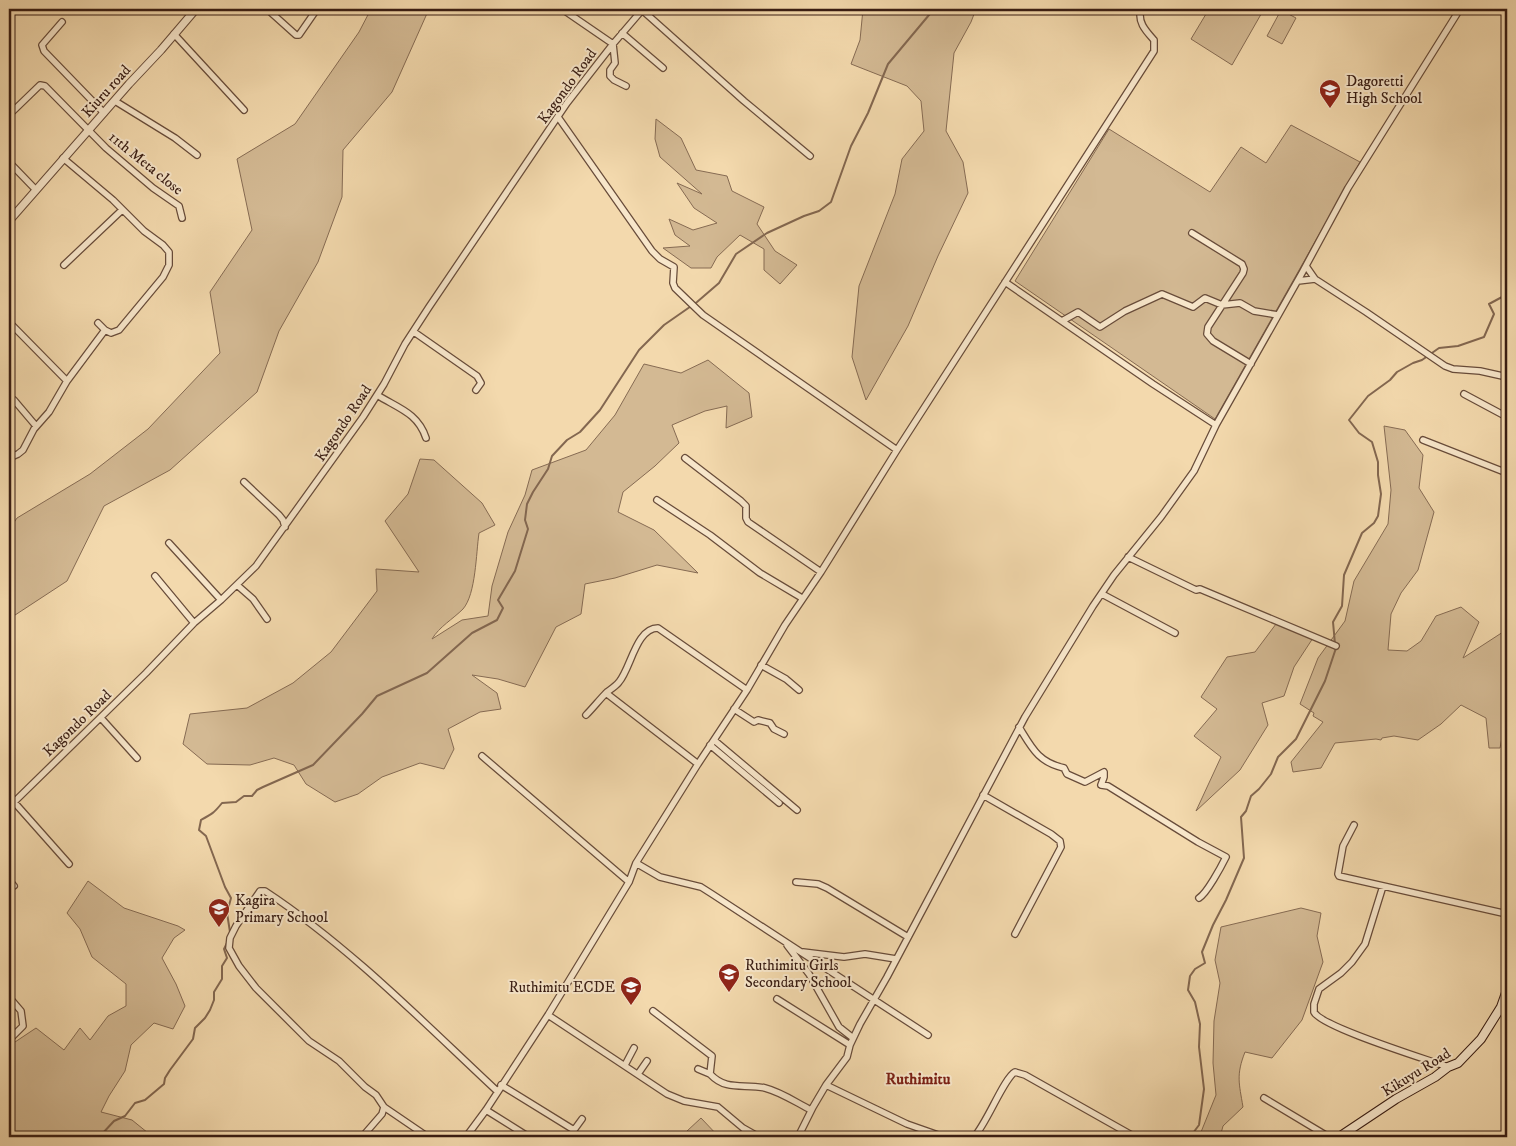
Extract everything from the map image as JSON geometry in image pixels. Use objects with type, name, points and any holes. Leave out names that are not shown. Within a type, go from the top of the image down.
[{"type":"main road","name":"Kikuyu Road","points":[[1339,1137],[1396,1099],[1435,1077],[1448,1067],[1458,1063],[1482,1039],[1501,1007],[1507,990]]},
{"type":"street","name":"Kiuru road","points":[[36,190],[129,84],[162,50],[196,9]]},
{"type":"street","points":[[267,9],[296,35],[299,34],[317,9]]},
{"type":"street","points":[[562,9],[613,44],[615,63],[610,70],[610,76],[626,86]]},
{"type":"street","points":[[466,1137],[486,1110],[548,1015],[629,882],[636,862],[747,690],[802,598],[821,572],[897,450],[1154,51],[1154,40],[1141,23],[1139,15],[1141,9]]},
{"type":"street","points":[[798,1137],[826,1085],[847,1057],[853,1038],[1019,727],[1102,594],[1173,502],[1194,471],[1216,425],[1298,281],[1348,188],[1460,9]]},
{"type":"street","points":[[642,10],[744,101],[810,156]]},
{"type":"street","name":"Kagondo Road","points":[[9,807],[101,718],[194,623],[256,566],[377,395],[414,332],[558,117],[613,44],[642,10]]},
{"type":"street","points":[[62,22],[42,45],[44,50],[104,113]]},
{"type":"street","points":[[622,33],[663,68]]},
{"type":"street","points":[[174,34],[244,110]]},
{"type":"street","name":"11th Meta close","points":[[9,115],[40,85],[45,86],[106,148],[153,188],[179,206],[182,218]]},
{"type":"street","points":[[115,101],[175,138],[197,155]]},
{"type":"street","points":[[558,117],[652,250],[660,260],[674,266],[675,288],[703,315],[897,450]]},
{"type":"street","points":[[63,158],[144,231],[163,245],[170,258],[168,269],[163,277],[119,330],[111,333],[98,323]]},
{"type":"street","points":[[9,162],[36,190],[9,221]]},
{"type":"street","points":[[64,265],[122,210]]},
{"type":"street","points":[[1192,233],[1242,264],[1243,273],[1208,327],[1206,334],[1213,341],[1251,364]]},
{"type":"street","points":[[1306,266],[1316,279],[1381,321],[1445,366],[1453,369],[1507,377]]},
{"type":"street","points":[[1298,281],[1316,279]]},
{"type":"street","points":[[1005,282],[1216,425]]},
{"type":"street","points":[[1062,321],[1078,312],[1100,327],[1124,310],[1162,294],[1193,307],[1205,298],[1222,305],[1240,303],[1254,310],[1278,315]]},
{"type":"street","points":[[9,322],[65,379]]},
{"type":"street","points":[[9,458],[23,450],[36,426],[49,412],[65,379],[105,330]]},
{"type":"street","points":[[414,332],[478,376],[481,383],[476,390]]},
{"type":"street","points":[[1464,394],[1507,417]]},
{"type":"street","points":[[377,395],[414,416],[421,424],[426,438]]},
{"type":"street","points":[[14,400],[36,426]]},
{"type":"street","points":[[1423,440],[1507,473]]},
{"type":"street","points":[[685,458],[746,506],[748,522],[821,572]]},
{"type":"street","points":[[244,482],[284,520],[285,527]]},
{"type":"street","points":[[657,500],[710,535],[760,573],[802,598]]},
{"type":"street","points":[[169,543],[221,600]]},
{"type":"street","points":[[1128,558],[1196,590],[1200,589],[1336,646]]},
{"type":"street","points":[[155,576],[194,623]]},
{"type":"street","points":[[237,585],[256,602],[267,619]]},
{"type":"street","points":[[1102,594],[1175,633]]},
{"type":"street","points":[[586,716],[606,693],[619,682],[634,650],[646,631],[651,628],[658,628],[747,690]]},
{"type":"street","points":[[762,665],[786,679],[799,690]]},
{"type":"street","points":[[606,693],[698,764]]},
{"type":"street","points":[[734,709],[754,722],[758,720],[770,723],[774,729],[784,734]]},
{"type":"street","points":[[101,718],[137,758]]},
{"type":"street","points":[[1019,727],[1034,751],[1050,765],[1064,768],[1067,774],[1085,782],[1104,772],[1101,785],[1108,786],[1172,827],[1226,857],[1205,895],[1199,898]]},
{"type":"street","points":[[714,740],[797,810]]},
{"type":"street","points":[[710,746],[779,804]]},
{"type":"street","points":[[482,756],[629,882]]},
{"type":"street","points":[[983,795],[1052,834],[1061,847],[1015,934]]},
{"type":"street","points":[[14,802],[69,864]]},
{"type":"street","points":[[1354,825],[1343,846],[1339,876],[1507,914]]},
{"type":"street","points":[[636,862],[660,877],[701,888],[712,894],[928,1035]]},
{"type":"street","points":[[9,880],[14,886]]},
{"type":"street","points":[[796,882],[818,884],[827,888],[908,937]]},
{"type":"street","points":[[1383,886],[1365,944],[1357,957],[1347,967],[1319,989],[1314,1004],[1314,1012],[1316,1016],[1340,1028],[1448,1067]]},
{"type":"street","points":[[428,1137],[384,1107],[376,1095],[365,1087],[339,1061],[309,1041],[256,988],[231,952],[229,943],[233,932],[260,891],[265,891],[288,906],[368,972],[497,1091]]},
{"type":"street","points":[[784,941],[809,974],[839,1026],[853,1038]]},
{"type":"street","points":[[801,952],[844,957],[864,954],[896,959]]},
{"type":"street","points":[[9,997],[21,1011],[23,1026],[9,1040]]},
{"type":"street","points":[[776,999],[850,1045]]},
{"type":"street","points":[[654,1011],[712,1056],[710,1074]]},
{"type":"street","points":[[548,1015],[667,1094],[684,1101],[718,1107],[743,1128],[758,1137]]},
{"type":"street","points":[[625,1065],[634,1048]]},
{"type":"street","points":[[638,1074],[647,1061]]},
{"type":"street","points":[[698,1069],[710,1074],[727,1086],[751,1086],[772,1090],[811,1110]]},
{"type":"street","points":[[974,1137],[983,1126],[1008,1078],[1015,1072],[1135,1137]]},
{"type":"street","points":[[502,1085],[574,1130],[582,1119]]},
{"type":"street","points":[[826,1085],[907,1124],[944,1137]]},
{"type":"street","points":[[1264,1098],[1329,1137]]},
{"type":"street","points":[[362,1137],[382,1114],[384,1107]]},
{"type":"street","points":[[486,1110],[529,1137]]},
{"type":"shaded area","points":[[371,9],[429,9],[392,92],[343,150],[342,197],[318,262],[279,331],[257,392],[170,470],[104,506],[67,581],[9,619],[9,530],[17,518],[90,474],[148,429],[220,353],[210,292],[252,230],[237,159],[295,124],[359,32]]},
{"type":"shaded area","points":[[863,9],[976,9],[954,53],[946,131],[963,162],[968,193],[908,326],[866,400],[852,357],[859,286],[895,194],[902,159],[924,131],[921,101],[907,86],[851,64],[860,40]]},
{"type":"shaded area","points":[[1209,9],[1264,9],[1232,65],[1191,39]]},
{"type":"shaded area","points":[[1281,10],[1296,18],[1282,44],[1267,36]]},
{"type":"shaded area","points":[[656,119],[681,138],[696,170],[727,176],[732,191],[764,207],[757,224],[775,251],[797,265],[780,284],[764,270],[764,249],[740,235],[717,257],[711,268],[691,268],[663,248],[690,246],[675,235],[669,219],[693,230],[717,223],[694,208],[677,183],[702,194],[660,157],[655,139]]},
{"type":"shaded area","points":[[1291,125],[1360,162],[1215,419],[1015,281],[1109,129],[1210,192],[1241,147],[1266,163]]},
{"type":"shaded area","points":[[708,360],[749,393],[752,417],[726,428],[727,406],[705,411],[672,425],[679,443],[655,466],[623,492],[618,512],[654,530],[698,573],[657,565],[615,578],[585,584],[581,614],[556,627],[525,687],[498,679],[472,675],[497,693],[501,709],[480,712],[448,729],[454,749],[444,769],[420,763],[382,777],[358,794],[335,802],[306,784],[294,765],[274,758],[250,765],[207,764],[183,744],[190,714],[247,708],[293,683],[331,652],[377,591],[376,569],[419,572],[385,521],[408,494],[420,459],[434,460],[482,503],[495,525],[479,533],[475,573],[471,594],[467,602],[463,609],[442,627],[432,639],[462,620],[488,616],[492,586],[508,532],[525,495],[532,470],[586,450],[615,415],[644,364],[681,373]]},
{"type":"shaded area","points":[[1384,426],[1405,430],[1423,455],[1419,488],[1434,512],[1418,570],[1401,593],[1391,614],[1388,650],[1407,651],[1421,641],[1436,616],[1461,607],[1479,622],[1463,658],[1503,632],[1506,716],[1500,748],[1489,748],[1486,718],[1461,705],[1441,724],[1418,740],[1394,736],[1382,738],[1381,740],[1335,743],[1321,768],[1293,772],[1291,762],[1323,722],[1313,716],[1314,713],[1300,704],[1318,658],[1345,621],[1354,581],[1388,524],[1391,490]]},
{"type":"shaded area","points":[[1279,620],[1313,638],[1294,667],[1284,696],[1262,703],[1268,725],[1240,770],[1196,811],[1221,757],[1194,736],[1217,709],[1201,697],[1227,657],[1255,652]]},
{"type":"shaded area","points":[[88,881],[124,908],[185,930],[174,938],[162,958],[185,1006],[173,1029],[154,1023],[131,1045],[125,1071],[101,1112],[132,1120],[153,1137],[9,1137],[9,1046],[36,1028],[64,1050],[80,1028],[90,1040],[108,1016],[126,1006],[126,984],[92,957],[80,929],[67,913]]},
{"type":"shaded area","points":[[1301,908],[1321,913],[1317,936],[1323,962],[1302,1020],[1272,1058],[1245,1052],[1240,1067],[1239,1079],[1243,1107],[1223,1126],[1220,1137],[1199,1137],[1216,1095],[1213,1063],[1214,1021],[1220,983],[1215,960],[1221,927]]},
{"type":"shaded area","points":[[701,1118],[719,1137],[689,1137],[690,1135],[687,1131]]},
{"type":"waterway","points":[[230,932],[227,913],[231,898],[206,836],[199,830],[201,820],[213,813],[222,803],[236,802],[244,796],[252,796],[257,790],[313,765],[377,696],[427,673],[472,633],[497,620],[503,608],[498,600],[515,571],[528,529],[525,520],[527,504],[548,469],[552,456],[567,440],[580,432],[600,410],[639,350],[664,325],[697,302],[719,283],[736,254],[767,233],[819,211],[831,202],[851,146],[868,113],[888,64],[934,9]]},
{"type":"waterway","points":[[1335,644],[1333,622],[1342,606],[1344,575],[1362,533],[1374,523],[1378,516],[1381,494],[1378,462],[1372,442],[1359,433],[1349,420],[1368,396],[1390,380],[1397,372],[1422,360],[1439,348],[1458,346],[1484,337],[1494,314],[1489,304],[1502,297],[1507,290]]},
{"type":"waterway","points":[[1190,1137],[1199,1125],[1204,1089],[1199,1047],[1200,1024],[1195,1002],[1188,990],[1190,976],[1195,969],[1205,963],[1202,952],[1244,858],[1241,817],[1246,811],[1251,796],[1271,774],[1278,757],[1296,739],[1325,681],[1336,648]]},
{"type":"waterway","points":[[95,1137],[102,1134],[114,1121],[125,1116],[135,1103],[145,1100],[164,1084],[170,1070],[193,1039],[195,1028],[210,1010],[214,1000],[214,992],[222,979],[222,966],[227,958],[224,949],[227,943]]},
{"type":"place","name":"Dagoretti High School","points":[[1330,109]]},
{"type":"place","name":"Kagira Primary School","points":[[219,928]]},
{"type":"place","name":"Ruthimitu Girls Secondary School","points":[[729,993]]},
{"type":"place","name":"Ruthimitu ECDE","points":[[631,1006]]},
{"type":"district","name":"Ruthimitu","points":[[918,1078]]}]
